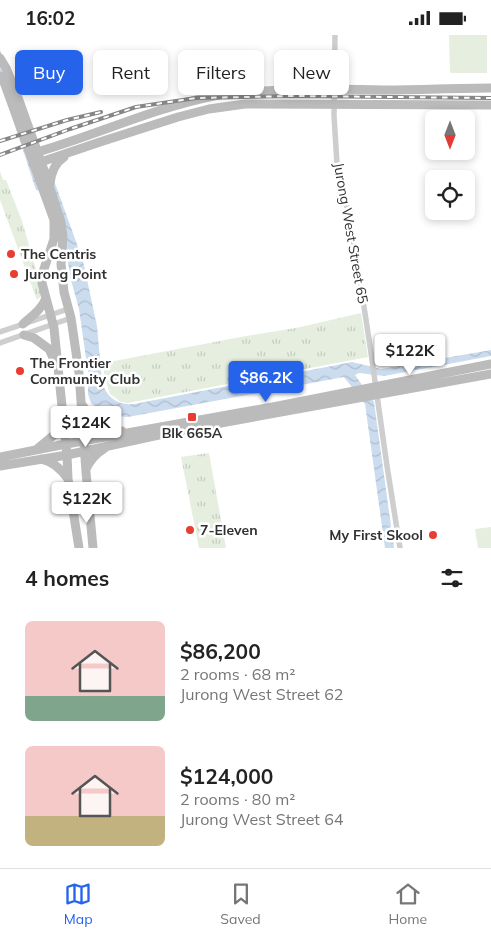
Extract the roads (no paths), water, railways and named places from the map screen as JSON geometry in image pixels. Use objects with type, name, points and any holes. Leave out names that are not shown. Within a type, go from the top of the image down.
[{"type":"street","name":"Jurong West Street 65","points":[[335,35],[335,50]]},
{"type":"street","points":[[0,58],[6,68],[54,220],[54,239],[43,272],[42,283],[53,325],[68,479],[79,548]]},
{"type":"street","points":[[0,75],[34,153]]},
{"type":"street","points":[[349,89],[406,90],[491,87]]},
{"type":"street","points":[[34,153],[176,106],[215,96],[274,90]]},
{"type":"street","name":"Jurong West Street 65","points":[[334,95],[337,164],[359,274],[377,391],[386,466],[400,548]]},
{"type":"street","points":[[37,163],[178,117],[209,109],[245,104],[491,105]]},
{"type":"street","points":[[50,187],[51,177],[58,160],[72,151]]},
{"type":"street","points":[[37,163],[50,187],[61,222],[63,237],[60,264],[80,373],[93,548]]},
{"type":"street","points":[[23,324],[38,311],[46,298]]},
{"type":"street","points":[[0,332],[50,315],[69,313]]},
{"type":"street","points":[[0,343],[53,325],[69,313]]},
{"type":"street","points":[[24,335],[34,338],[50,349],[58,369]]},
{"type":"street","points":[[0,457],[67,455],[377,391],[491,364]]},
{"type":"street","points":[[0,466],[66,443],[268,408],[491,373]]},
{"type":"street","points":[[81,401],[88,416],[96,424],[116,431],[130,432]]},
{"type":"street","points":[[36,455],[63,422]]},
{"type":"street","points":[[86,471],[93,457],[104,448],[110,446]]},
{"type":"street","points":[[36,455],[56,465],[68,479]]},
{"type":"water","points":[[0,50],[15,89],[15,95],[17,95],[56,186],[83,261],[97,326],[102,382],[106,392],[118,402],[134,404],[352,362],[381,369],[491,350],[491,356],[384,376],[359,373],[355,375],[374,402],[394,548],[385,548],[365,404],[344,377],[128,417],[115,416],[101,411],[91,403],[88,394],[88,372],[79,309],[64,246],[42,191],[36,190],[0,80]]},
{"type":"railway","points":[[0,155],[136,107],[196,98],[294,96],[491,98]]},
{"type":"railway","points":[[0,141],[67,120],[101,112]]},
{"type":"place","name":"The Centris","points":[[11,254]]},
{"type":"place","name":"Jurong Point","points":[[14,274]]},
{"type":"place","name":"The Frontier Community Club","points":[[20,371]]},
{"type":"place","name":"Blk 665A","points":[[192,417]]},
{"type":"place","name":"7-Eleven","points":[[190,530]]},
{"type":"place","name":"My First Skool","points":[[433,535]]}]
